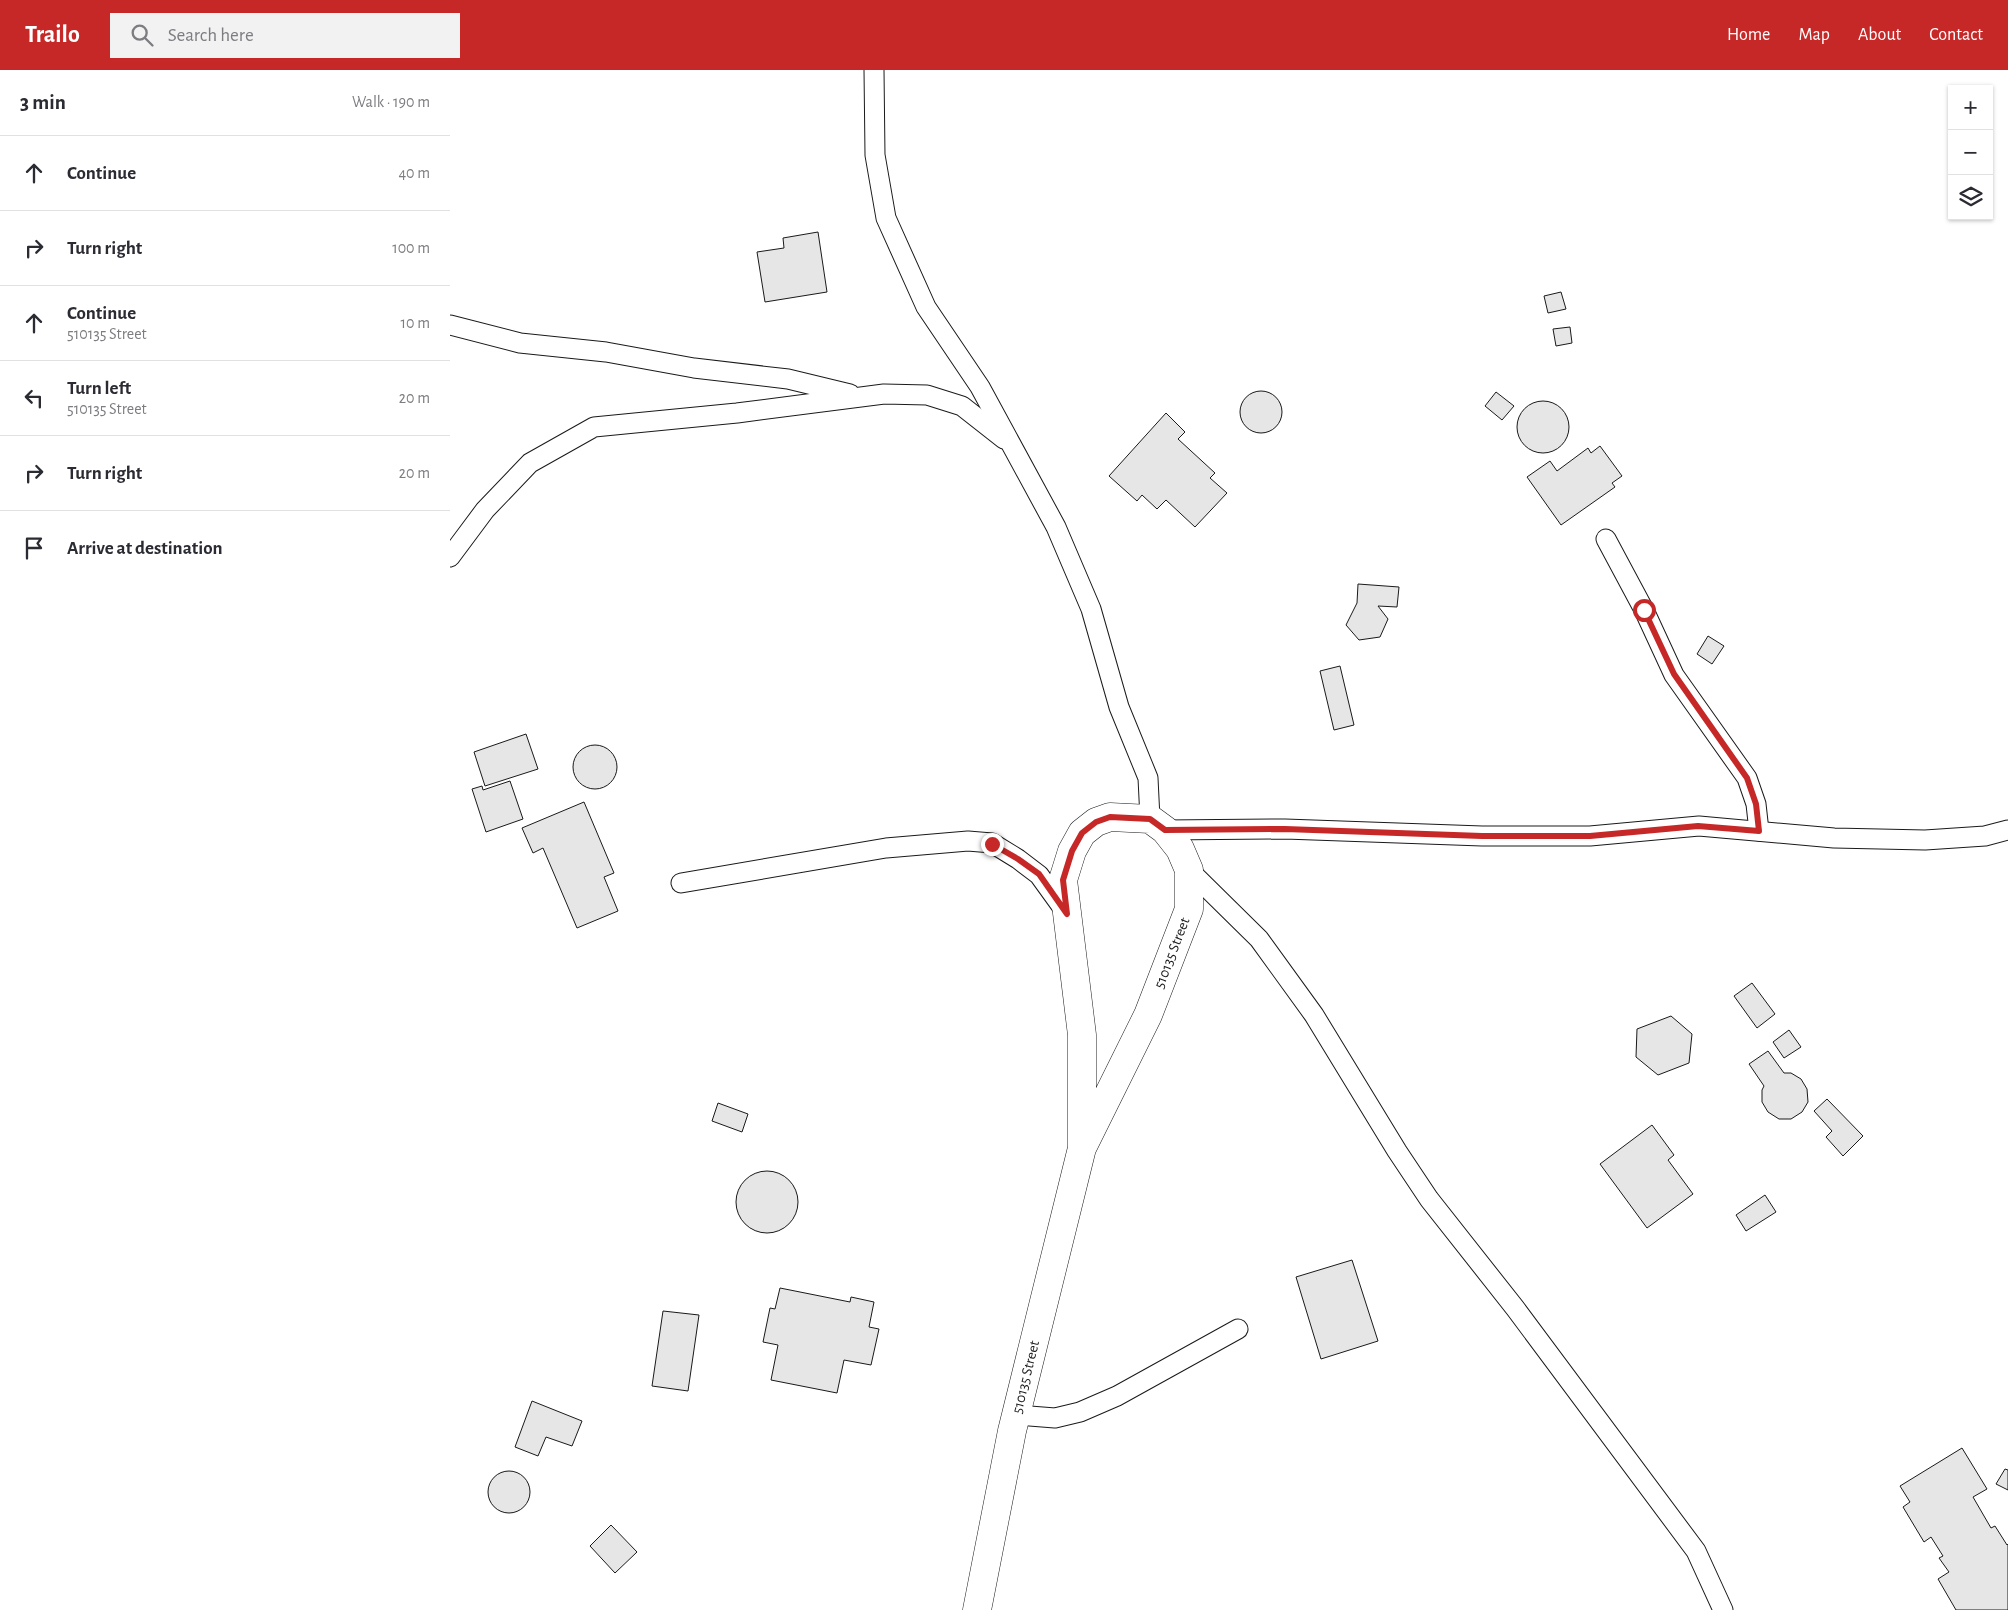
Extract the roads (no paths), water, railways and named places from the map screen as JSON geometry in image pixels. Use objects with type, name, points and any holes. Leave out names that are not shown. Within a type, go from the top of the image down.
[{"type":"street","name":"510135 Street","points":[[977,1610],[1012,1431],[1082,1148],[1148,1015],[1189,909],[1189,870],[1180,849],[1157,824],[1110,817],[1096,822],[1082,833],[1072,851],[1063,880],[1082,1035],[1082,1148]]},
{"type":"lane","points":[[874,70],[875,156],[886,218],[926,307],[980,387],[1056,527],[1091,609],[1119,707],[1148,778],[1157,824],[1482,836],[1590,836],[1698,826],[1834,838],[1925,840],[1984,836],[2008,830]]},
{"type":"lane","points":[[450,324],[520,343],[606,352],[694,368],[788,379],[862,396]]},
{"type":"lane","points":[[450,558],[485,510],[530,463],[594,427],[737,413],[862,396],[884,394],[927,395],[962,406],[1011,445]]},
{"type":"lane","points":[[1606,539],[1644,610],[1674,674],[1747,778],[1756,804],[1759,831]]},
{"type":"lane","points":[[681,883],[886,848],[968,841],[992,844],[1039,874],[1067,914]]},
{"type":"lane","points":[[1189,870],[1260,939],[1314,1015],[1397,1151],[1429,1199],[1521,1316],[1696,1551],[1723,1610]]},
{"type":"lane","points":[[1017,1416],[1055,1418],[1080,1412],[1117,1396],[1238,1329]]}]
